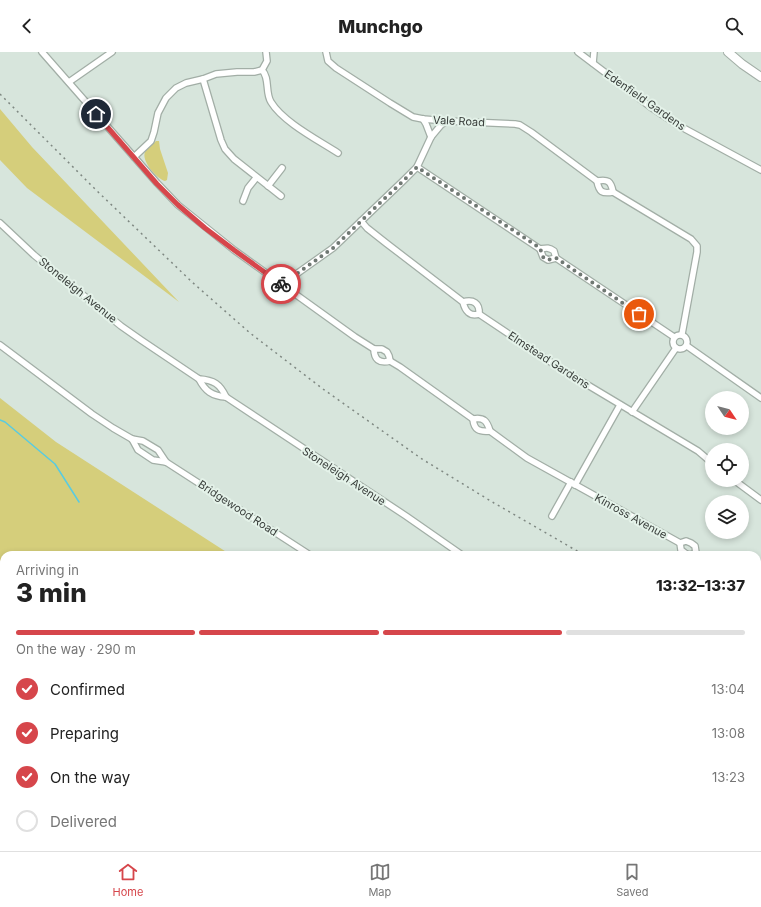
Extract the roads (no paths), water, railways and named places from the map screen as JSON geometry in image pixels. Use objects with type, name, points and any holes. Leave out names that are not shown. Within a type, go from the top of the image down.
[{"type":"street","points":[[42,52],[157,184],[178,205],[205,228],[355,337],[374,349],[382,349],[387,352],[390,361],[473,419],[478,418],[484,420],[488,424],[490,431],[483,432],[477,430],[473,426],[473,419]]},
{"type":"street","points":[[69,82],[112,52]]},
{"type":"street","points":[[134,157],[151,141],[160,106],[176,88],[180,85],[216,74],[254,72],[262,70],[267,61],[266,52]]},
{"type":"street","name":"Vale Road","points":[[326,52],[328,60],[336,68],[413,117],[447,121],[520,125],[597,181],[609,181],[614,192]]},
{"type":"street","name":"Edenfield Gardens","points":[[578,52],[652,108],[676,124],[761,170]]},
{"type":"street","name":"Edenfield Gardens","points":[[593,63],[594,52]]},
{"type":"street","points":[[728,52],[761,77]]},
{"type":"street","points":[[262,70],[265,74],[270,101],[278,111],[295,125],[338,153]]},
{"type":"street","points":[[203,79],[225,149],[256,178],[281,196]]},
{"type":"street","points":[[422,119],[426,124],[431,137]]},
{"type":"street","points":[[284,285],[295,275],[333,248],[417,167],[431,137],[441,125],[447,121]]},
{"type":"street","points":[[417,167],[540,248],[543,257],[548,260],[556,258]]},
{"type":"street","points":[[268,186],[282,168]]},
{"type":"street","points":[[243,201],[248,188],[256,178]]},
{"type":"street","name":"Vale Road","points":[[597,181],[598,188],[602,192],[614,192],[691,239],[697,246],[682,334]]},
{"type":"street","name":"Elmstead Gardens","points":[[361,221],[367,228],[463,302],[466,311],[471,314],[479,314],[561,369],[698,451],[705,457]]},
{"type":"street","name":"Stoneleigh Avenue","points":[[0,223],[34,255],[121,326],[199,379],[209,380],[216,383],[222,389],[226,397]]},
{"type":"street","points":[[540,248],[548,247],[554,251],[556,258],[674,337]]},
{"type":"street","name":"Elmstead Gardens","points":[[463,302],[469,300],[472,301],[480,309],[479,314]]},
{"type":"street","points":[[682,334],[688,342],[687,346],[680,349],[673,346],[672,341],[674,337],[682,334]]},
{"type":"street","name":"Bridgewood Road","points":[[0,345],[113,428],[132,439],[143,441],[158,450],[166,462]]},
{"type":"street","points":[[687,346],[760,395]]},
{"type":"street","points":[[632,412],[676,348]]},
{"type":"street","points":[[374,349],[376,359],[381,362],[390,361]]},
{"type":"street","name":"Stoneleigh Avenue","points":[[199,379],[203,387],[210,392],[217,396],[226,397],[456,551]]},
{"type":"street","points":[[552,516],[620,405]]},
{"type":"street","name":"Kinross Avenue","points":[[490,431],[527,458],[680,543],[686,541],[691,543],[695,546],[697,551]]},
{"type":"street","name":"Bridgewood Road","points":[[132,439],[138,450],[154,460],[166,462],[304,551]]},
{"type":"street","points":[[743,487],[761,500]]},
{"type":"street","name":"Kinross Avenue","points":[[680,543],[682,551]]},
{"type":"waterway","points":[[0,420],[5,422],[55,464],[79,502]]},
{"type":"railway","points":[[0,94],[96,190],[192,282],[250,333],[323,389],[422,459],[577,551]]}]
